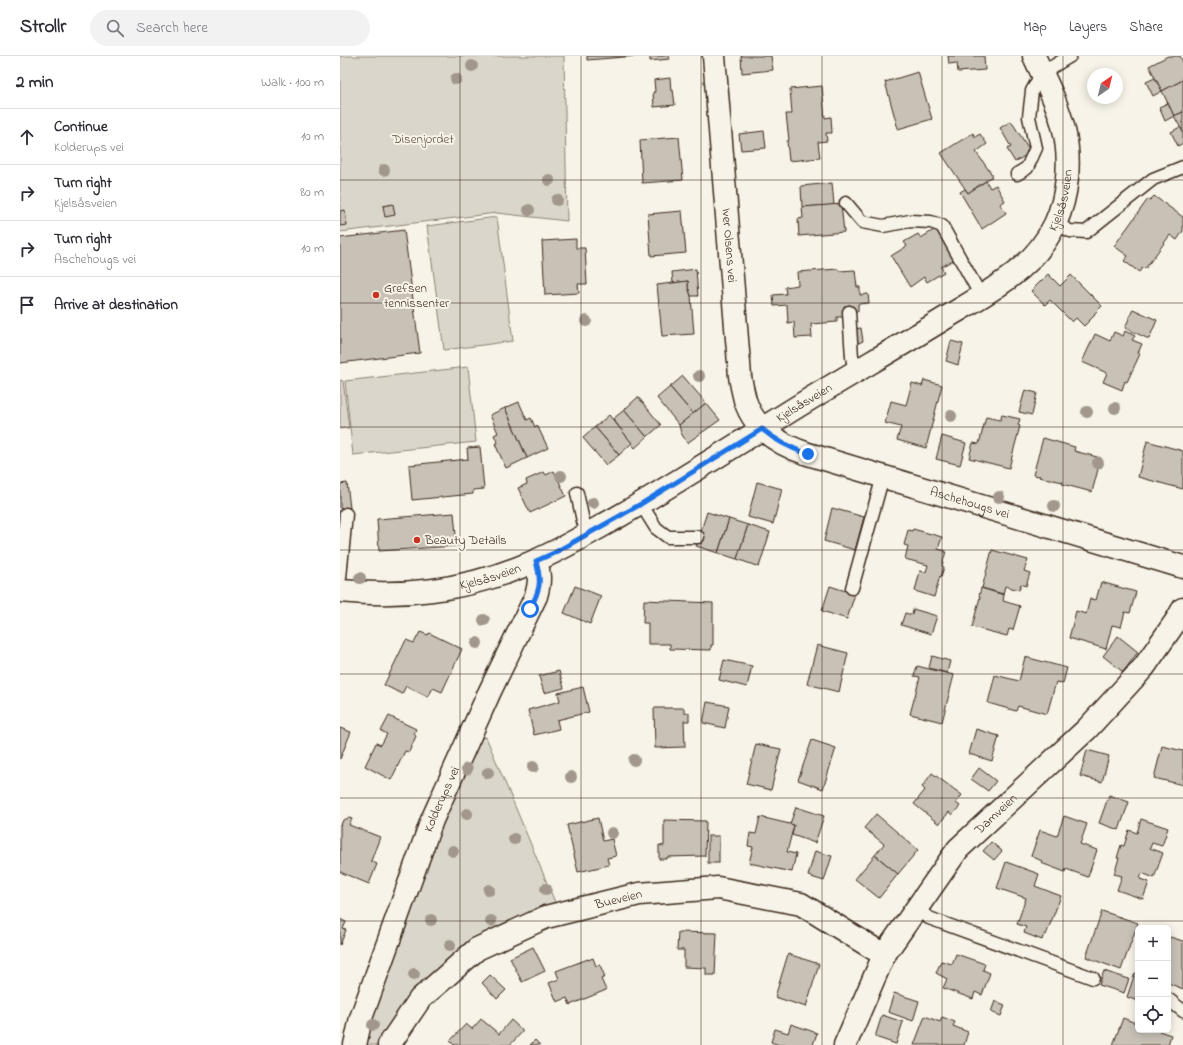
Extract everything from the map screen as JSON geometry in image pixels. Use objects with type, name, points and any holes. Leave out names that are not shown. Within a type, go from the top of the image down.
[{"type":"street","name":"Iver Olsens vei","points":[[714,56],[740,376],[745,401],[752,416],[762,429]]},
{"type":"street","name":"Kjelsåsveien","points":[[340,591],[372,594],[395,594],[439,590],[486,579],[554,553],[641,504],[981,296],[1011,276],[1032,257],[1047,238],[1055,223],[1063,202],[1066,187],[1067,147],[1064,129],[1059,113],[1038,65]]},
{"type":"street","name":"Aschehougs vei","points":[[762,429],[774,439],[789,448],[1183,567]]},
{"type":"street","name":"Kolderups vei","points":[[355,1045],[361,1018],[432,820],[490,691],[536,596],[540,576],[536,561]]},
{"type":"street","name":"Damveien","points":[[845,1045],[884,955],[958,849],[1087,729],[1144,667],[1183,609]]},
{"type":"street","name":"Bueveien","points":[[389,1045],[420,999],[477,949],[546,917],[639,894],[718,888],[801,904],[884,955]]},
{"type":"lane","points":[[1016,174],[1028,168],[1036,148],[1029,117],[1032,91],[1038,65],[1070,56]]},
{"type":"lane","points":[[1055,223],[1070,231],[1086,232],[1153,179],[1183,166]]},
{"type":"lane","points":[[846,203],[862,222],[883,226],[910,221],[932,222],[942,226],[981,296]]},
{"type":"lane","points":[[849,312],[852,357],[855,373]]},
{"type":"lane","points":[[852,588],[883,476]]},
{"type":"lane","points":[[577,493],[583,521],[588,534]]},
{"type":"lane","points":[[641,504],[656,528],[668,537],[698,537]]},
{"type":"lane","points":[[340,578],[346,514]]},
{"type":"lane","points":[[916,909],[929,918],[1093,978]]},
{"type":"lane","points":[[1171,1001],[1183,1011]]},
{"type":"green space","name":"Disenjordet","points":[[340,56],[564,56],[567,221],[497,213],[340,232]]},
{"type":"green space","points":[[497,217],[513,341],[444,350],[427,226]]},
{"type":"green space","points":[[468,367],[476,442],[353,455],[345,381]]},
{"type":"green space","points":[[340,380],[343,381],[349,428],[340,429]]},
{"type":"green space","points":[[486,737],[555,902],[480,940],[381,1045],[367,1045],[366,1041],[389,964],[417,888],[477,739]]},
{"type":"building","points":[[587,56],[637,56],[587,60]]},
{"type":"building","points":[[650,56],[669,56],[670,59],[650,61]]},
{"type":"building","points":[[741,56],[771,56],[773,70],[742,73]]},
{"type":"building","points":[[948,56],[984,56],[985,70],[958,72],[957,63],[949,64]]},
{"type":"building","points":[[1168,56],[1180,56],[1183,62],[1183,80],[1162,91],[1149,66]]},
{"type":"building","points":[[918,72],[932,119],[898,129],[885,82]]},
{"type":"building","points":[[670,78],[671,91],[673,90],[675,105],[654,107],[654,80]]},
{"type":"building","points":[[1155,78],[1162,91],[1153,96],[1146,82]]},
{"type":"building","points":[[1183,80],[1183,112],[1174,116],[1162,91]]},
{"type":"building","points":[[822,86],[825,118],[831,117],[832,133],[826,133],[827,141],[818,142],[820,158],[789,161],[787,141],[789,140],[786,114],[792,114],[790,89]]},
{"type":"building","points":[[1168,103],[1174,116],[1165,121],[1159,107]]},
{"type":"building","points":[[1183,112],[1183,132],[1174,116]]},
{"type":"building","points":[[1011,121],[1031,152],[1015,162],[1007,149],[1011,147],[1000,128]]},
{"type":"building","points":[[1180,127],[1183,132],[1183,143],[1178,146],[1171,132]]},
{"type":"building","points":[[764,131],[766,148],[741,150],[739,134]]},
{"type":"building","points":[[973,133],[975,137],[980,134],[987,144],[976,152],[993,176],[968,193],[941,153]]},
{"type":"building","points":[[679,137],[683,180],[642,183],[640,140]]},
{"type":"building","points":[[986,181],[990,188],[996,185],[1005,201],[1000,204],[1006,213],[982,229],[960,192],[965,189],[968,193]]},
{"type":"building","points":[[832,183],[834,205],[802,207],[801,186]]},
{"type":"building","points":[[1154,196],[1183,217],[1183,231],[1177,240],[1170,235],[1145,269],[1143,267],[1139,272],[1124,261],[1128,256],[1114,246],[1148,199],[1150,200]]},
{"type":"building","points":[[393,204],[395,215],[385,217],[383,206]]},
{"type":"building","points":[[841,204],[844,232],[799,236],[798,219],[803,218],[802,207]]},
{"type":"building","points":[[345,210],[347,225],[340,226],[340,211]]},
{"type":"building","points":[[682,211],[686,253],[651,256],[648,214]]},
{"type":"building","points":[[937,228],[955,259],[941,267],[944,272],[927,282],[924,277],[910,287],[891,256],[907,246],[904,242],[918,234],[921,238]]},
{"type":"building","name":"Grefsen tennissenter","points":[[404,230],[420,353],[340,363],[340,238]]},
{"type":"building","points":[[576,239],[576,248],[585,248],[587,284],[578,284],[579,293],[545,295],[542,241]]},
{"type":"building","points":[[696,269],[698,296],[691,296],[688,281],[673,283],[672,272]]},
{"type":"building","points":[[838,269],[839,271],[855,270],[857,287],[860,287],[860,295],[868,294],[869,303],[858,304],[858,311],[852,312],[851,305],[844,306],[845,317],[837,317],[837,322],[811,324],[812,337],[795,338],[794,322],[788,323],[787,305],[774,306],[773,295],[786,294],[785,287],[798,285],[797,272]]},
{"type":"building","points":[[1048,274],[1060,286],[1071,275],[1102,306],[1084,326],[1076,318],[1072,322],[1050,300],[1045,305],[1031,291]]},
{"type":"building","points":[[688,281],[691,296],[694,334],[662,336],[657,285]]},
{"type":"building","points":[[1133,309],[1157,320],[1149,339],[1125,328]]},
{"type":"building","points":[[861,328],[863,341],[854,345],[853,329]]},
{"type":"building","points":[[1125,331],[1135,336],[1132,340],[1142,344],[1138,353],[1140,354],[1127,382],[1125,381],[1122,390],[1103,382],[1107,373],[1082,362],[1095,334],[1110,341],[1114,332],[1123,336]]},
{"type":"building","points":[[951,341],[963,344],[958,365],[946,361]]},
{"type":"building","points":[[683,376],[706,403],[693,414],[670,387]]},
{"type":"building","points":[[924,380],[942,385],[926,448],[897,440],[901,427],[885,423],[891,401],[906,405],[912,383],[922,386]]},
{"type":"building","points":[[670,387],[693,414],[679,425],[657,398]]},
{"type":"building","points":[[1025,390],[1037,393],[1032,415],[1019,412]]},
{"type":"building","points":[[638,397],[661,425],[647,437],[624,410]]},
{"type":"building","points":[[519,402],[527,420],[531,418],[535,427],[537,425],[548,448],[527,458],[505,408]]},
{"type":"building","points":[[706,403],[720,420],[687,443],[681,433],[679,425]]},
{"type":"building","points":[[505,408],[527,458],[506,468],[495,444],[498,443],[494,435],[498,433],[490,415]]},
{"type":"building","points":[[624,410],[647,437],[635,448],[613,419]]},
{"type":"building","points":[[609,415],[632,443],[619,455],[595,427]]},
{"type":"building","points":[[1002,415],[1020,419],[1018,425],[1020,426],[1009,468],[969,458],[973,443],[979,444],[986,417],[1000,420]]},
{"type":"building","points":[[595,427],[619,455],[606,465],[583,438]]},
{"type":"building","points":[[942,436],[966,443],[960,465],[936,459]]},
{"type":"building","points":[[1043,438],[1075,447],[1074,451],[1101,458],[1092,492],[1062,484],[1063,482],[1033,475]]},
{"type":"building","points":[[1147,441],[1183,451],[1183,489],[1138,477]]},
{"type":"building","points":[[480,447],[484,489],[473,490],[473,494],[412,500],[409,465],[468,459],[467,448]]},
{"type":"building","points":[[554,471],[566,496],[530,513],[518,488],[527,484],[526,480],[544,472],[546,475]]},
{"type":"building","points":[[757,482],[782,489],[773,524],[748,517]]},
{"type":"building","points":[[347,483],[350,508],[340,509],[340,484]]},
{"type":"building","points":[[832,508],[864,517],[855,550],[824,541]]},
{"type":"building","points":[[707,512],[729,519],[718,553],[696,546]]},
{"type":"building","points":[[454,513],[457,546],[379,551],[377,519]]},
{"type":"building","points":[[729,519],[748,525],[737,559],[718,553]]},
{"type":"building","points":[[748,525],[770,532],[759,567],[737,559]]},
{"type":"building","points":[[913,529],[942,537],[938,549],[946,551],[942,566],[944,567],[934,597],[915,591],[920,571],[926,572],[928,565],[905,559],[908,546],[904,545],[908,530],[912,531]]},
{"type":"building","points":[[992,550],[1028,560],[1024,571],[1030,573],[1026,586],[1021,584],[1019,590],[1005,586],[1003,594],[982,588]]},
{"type":"building","points":[[1101,582],[1136,592],[1130,613],[1125,612],[1121,627],[1112,625],[1106,649],[1069,638],[1076,611],[1086,614],[1090,599],[1096,600]]},
{"type":"building","points":[[575,586],[601,596],[590,624],[564,613]]},
{"type":"building","points":[[830,586],[855,594],[847,619],[822,611]]},
{"type":"building","points":[[981,588],[1004,595],[1003,601],[1020,606],[1013,630],[1009,629],[1007,636],[972,627]]},
{"type":"building","points":[[644,600],[713,603],[713,645],[711,645],[711,650],[670,649],[670,644],[648,644],[648,623],[643,623]]},
{"type":"building","points":[[913,609],[937,616],[931,634],[901,625],[905,613],[912,615]]},
{"type":"building","points":[[420,632],[428,635],[429,633],[462,649],[442,692],[433,688],[428,697],[406,686],[402,694],[384,685],[406,640],[414,643]]},
{"type":"building","points":[[1118,636],[1138,652],[1123,672],[1103,656]]},
{"type":"building","points":[[817,645],[848,653],[839,692],[807,684]]},
{"type":"building","points":[[932,656],[950,661],[947,673],[929,668]]},
{"type":"building","points":[[1025,657],[1067,668],[1063,683],[1056,682],[1047,714],[1018,706],[1016,711],[988,703],[995,675],[1019,681]]},
{"type":"building","points":[[724,660],[752,666],[747,687],[719,680]]},
{"type":"building","points":[[917,666],[954,675],[942,722],[910,714],[920,677],[914,676]]},
{"type":"building","points":[[559,671],[564,688],[544,693],[539,676]]},
{"type":"building","points":[[583,687],[589,712],[557,720],[559,729],[534,735],[528,710],[560,701],[558,693]]},
{"type":"building","points":[[707,702],[729,706],[725,728],[703,723]]},
{"type":"building","points":[[654,708],[684,708],[684,713],[689,713],[689,721],[684,721],[685,747],[655,748]]},
{"type":"building","points":[[389,716],[416,729],[414,734],[416,736],[409,752],[405,751],[391,780],[365,766],[376,743],[381,745],[387,734],[381,731]]},
{"type":"building","points":[[340,728],[351,732],[340,759]]},
{"type":"building","points":[[976,729],[999,736],[992,761],[969,754]]},
{"type":"building","points":[[812,740],[836,748],[823,789],[798,780]]},
{"type":"building","points":[[756,744],[781,749],[771,790],[746,784]]},
{"type":"building","points":[[1162,746],[1183,751],[1183,785],[1154,778]]},
{"type":"building","points":[[1087,750],[1109,756],[1102,782],[1080,776]]},
{"type":"building","points":[[979,768],[996,781],[988,791],[971,779]]},
{"type":"building","points":[[932,773],[962,795],[956,803],[960,806],[952,815],[949,812],[939,824],[914,804],[925,790],[922,787]]},
{"type":"building","points":[[1109,795],[1129,802],[1119,830],[1099,823]]},
{"type":"building","points":[[796,807],[824,816],[815,843],[792,835],[794,825],[790,824]]},
{"type":"building","points":[[876,814],[918,850],[898,874],[875,855],[884,844],[864,828]]},
{"type":"building","points":[[1064,816],[1087,824],[1080,844],[1097,850],[1088,877],[1066,869],[1065,872],[1041,863],[1042,861],[1031,856],[1040,830],[1057,836]]},
{"type":"building","points":[[760,817],[794,825],[787,852],[796,854],[792,872],[749,863],[753,847],[748,846],[750,833],[756,834]]},
{"type":"building","points":[[349,818],[352,819],[349,825],[380,837],[371,861],[377,864],[369,884],[340,872],[340,824],[341,825],[343,820]]},
{"type":"building","points":[[598,818],[603,841],[612,839],[616,856],[607,858],[609,865],[578,872],[567,825]]},
{"type":"building","points":[[1141,819],[1168,828],[1162,846],[1152,843],[1150,848],[1163,853],[1154,878],[1142,873],[1140,879],[1149,882],[1143,899],[1117,890],[1122,876],[1114,874],[1121,845],[1124,846],[1129,830],[1137,833]]},
{"type":"building","points":[[664,820],[706,821],[705,856],[667,857],[667,859],[659,859],[659,845],[664,846]]},
{"type":"building","points":[[708,836],[719,836],[719,863],[708,863]]},
{"type":"building","points":[[991,842],[1002,851],[994,860],[983,851]]},
{"type":"building","points":[[815,851],[832,856],[824,881],[808,876]]},
{"type":"building","points":[[875,855],[898,874],[879,898],[855,879]]},
{"type":"building","points":[[1006,862],[1039,874],[1035,886],[1061,896],[1046,935],[1044,934],[1042,940],[1024,933],[1026,927],[1017,924],[1026,898],[997,888]]},
{"type":"building","points":[[1102,911],[1138,923],[1137,925],[1135,925],[1135,931],[1121,970],[1086,957]]},
{"type":"building","points":[[340,919],[346,922],[343,929],[346,930],[340,945]]},
{"type":"building","points":[[678,932],[717,933],[715,975],[706,975],[706,968],[684,967],[684,950],[677,950]]},
{"type":"building","points":[[1171,937],[1183,941],[1183,989],[1171,984]]},
{"type":"building","points":[[533,947],[545,971],[522,982],[510,958]]},
{"type":"building","points":[[788,954],[819,964],[806,1007],[775,997]]},
{"type":"building","points":[[956,954],[985,964],[983,970],[990,973],[982,995],[975,992],[973,999],[943,988],[947,979],[936,973],[941,961],[952,964]]},
{"type":"building","points":[[593,958],[596,966],[600,965],[605,977],[601,979],[606,990],[570,1005],[567,998],[557,1002],[549,983],[559,979],[556,971]]},
{"type":"building","points":[[1104,971],[1129,979],[1124,993],[1099,985]]},
{"type":"building","points":[[1135,973],[1135,1000],[1127,997]]},
{"type":"building","points":[[490,975],[506,990],[497,999],[482,983]]},
{"type":"building","points":[[894,993],[919,1001],[913,1021],[888,1012]]},
{"type":"building","points":[[995,1001],[1005,1005],[1001,1016],[991,1012]]},
{"type":"building","points":[[882,1015],[903,1022],[896,1044],[875,1037]]},
{"type":"building","points":[[925,1016],[940,1022],[942,1017],[955,1022],[953,1026],[968,1032],[964,1045],[914,1045]]},
{"type":"building","points":[[1123,1018],[1135,1023],[1135,1033],[1165,1033],[1171,1035],[1168,1045],[1113,1045]]},
{"type":"building","points":[[481,1019],[499,1034],[511,1020],[523,1031],[510,1045],[454,1045],[450,1041],[466,1024],[472,1029]]},
{"type":"building","points":[[791,1024],[817,1033],[813,1045],[779,1045],[771,1042],[775,1029],[788,1033]]},
{"type":"building","points":[[535,1040],[540,1045],[530,1045]]},
{"type":"place","name":"Grefsen tennissenter","points":[[376,295]]},
{"type":"place","name":"Beauty Details","points":[[417,540]]},
{"type":"route","points":[[530,609],[539,586],[540,576],[536,561],[554,553],[641,504],[762,429],[774,439],[789,448],[808,454]]}]
